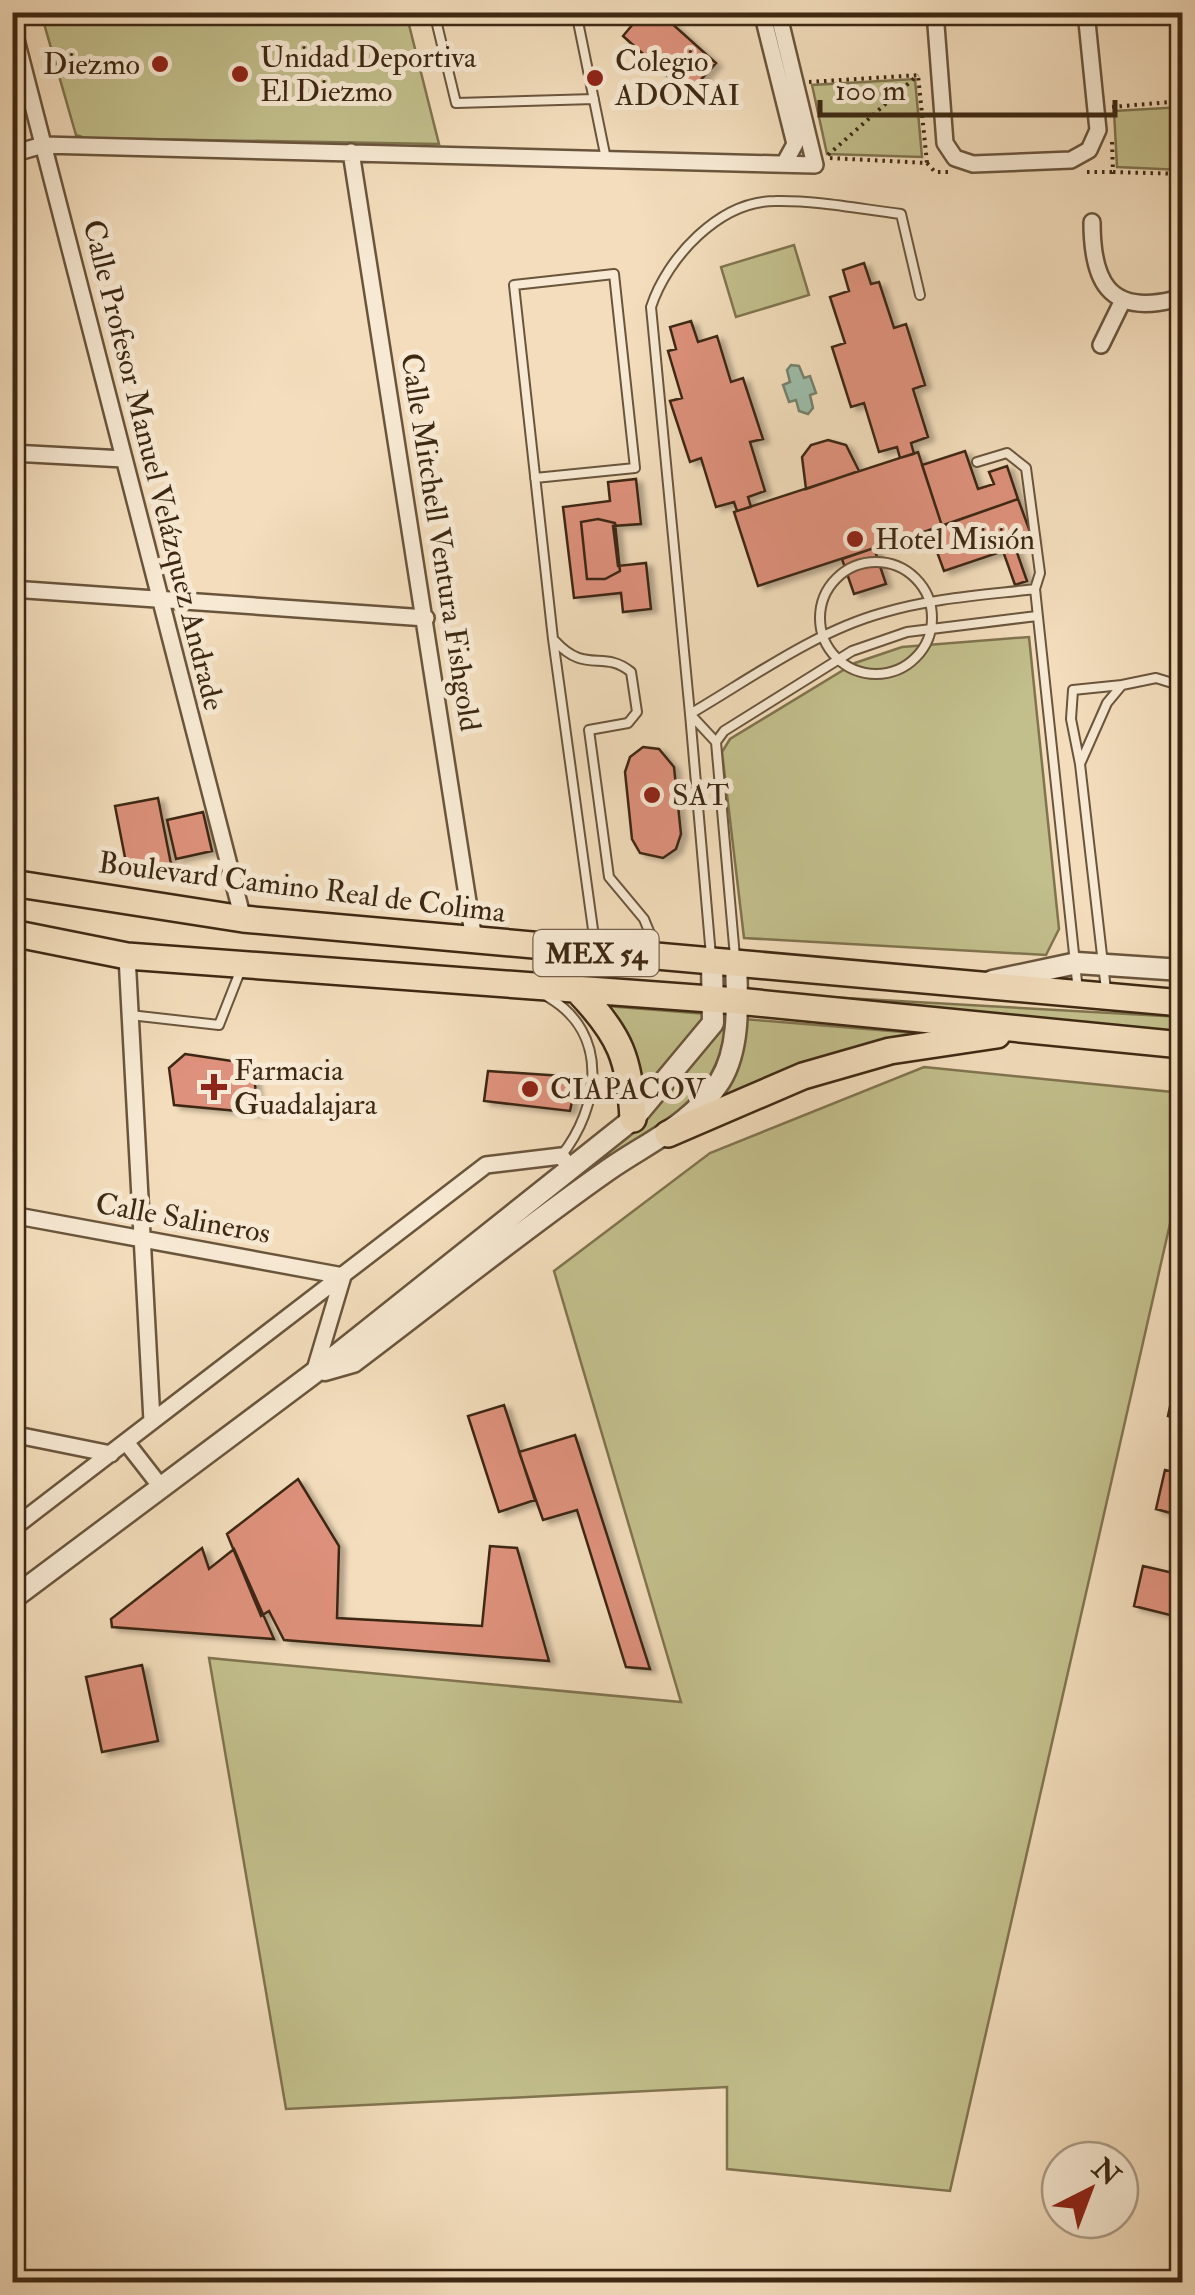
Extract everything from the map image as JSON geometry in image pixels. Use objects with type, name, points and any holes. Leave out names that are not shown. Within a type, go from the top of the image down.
[{"type":"main road","name":"Boulevard Camino Real de Colima","points":[[12,883],[243,919],[1182,1004]]},
{"type":"main road","name":"MEX 54","points":[[12,934],[127,956],[725,1001],[1182,1046]]},
{"type":"main road","points":[[578,992],[614,1029],[631,1075],[633,1119]]},
{"type":"main road","points":[[668,1134],[803,1076],[890,1051],[1034,1029]]},
{"type":"street","points":[[762,12],[795,144],[784,164]]},
{"type":"street","points":[[12,154],[44,144],[814,165],[778,12]]},
{"type":"street","points":[[935,12],[945,143],[955,158],[973,164],[1072,160],[1089,150],[1098,130],[1086,12]]},
{"type":"street","name":"Calle Profesor Manuel Velázquez Andrade","points":[[12,24],[243,919]]},
{"type":"street","name":"Calle Mitchell Ventura Fishgold","points":[[351,152],[474,940]]},
{"type":"street","points":[[1092,222],[1095,266],[1102,282],[1124,300],[1153,304],[1179,300]]},
{"type":"street","points":[[1101,345],[1124,300]]},
{"type":"street","points":[[12,453],[124,459]]},
{"type":"street","points":[[12,588],[426,618]]},
{"type":"street","points":[[127,956],[152,1422]]},
{"type":"street","points":[[314,1374],[353,1362],[610,1169],[668,1134],[703,1104],[722,1078],[732,1050],[724,961]]},
{"type":"street","points":[[974,985],[1076,963],[1182,970]]},
{"type":"street","points":[[12,1599],[314,1374],[566,1163],[633,1119],[713,1023],[725,1001]]},
{"type":"street","points":[[12,1529],[486,1166],[566,1163]]},
{"type":"street","name":"Calle Salineros","points":[[12,1216],[343,1276]]},
{"type":"street","points":[[314,1374],[343,1276]]},
{"type":"street","points":[[12,1434],[111,1454]]},
{"type":"street","points":[[126,1442],[161,1487]]},
{"type":"lane","points":[[434,12],[456,102],[594,99]]},
{"type":"lane","points":[[576,12],[606,160]]},
{"type":"lane","points":[[724,961],[690,714],[651,306],[660,278],[684,248],[740,210],[772,200],[900,214],[920,295]]},
{"type":"lane","points":[[536,478],[635,468],[614,274],[514,285],[554,639],[596,953]]},
{"type":"lane","points":[[977,462],[1007,453],[1026,468],[1040,573],[1035,589],[1037,616],[1078,994]]},
{"type":"lane","points":[[875,562],[909,572],[930,601],[932,629],[916,660],[884,675],[850,668],[836,658],[823,638],[821,602],[842,573],[875,562]]},
{"type":"lane","points":[[690,714],[823,638],[877,614],[930,601],[1035,589]]},
{"type":"lane","points":[[724,961],[716,742],[724,731],[836,658],[907,632],[1037,616]]},
{"type":"lane","points":[[554,639],[581,662],[618,662],[631,672],[638,712],[628,723],[590,730],[608,877],[644,919],[659,957]]},
{"type":"lane","points":[[1107,996],[1080,764],[1071,719],[1073,690],[1122,686],[1156,678],[1182,686]]},
{"type":"lane","points":[[1080,764],[1107,703],[1122,686]]},
{"type":"lane","points":[[690,714],[716,742]]},
{"type":"lane","points":[[130,1014],[219,1025],[242,965]]},
{"type":"lane","points":[[531,988],[570,1011],[589,1041],[592,1086],[582,1130],[566,1163]]},
{"type":"path","points":[[795,82],[940,74]]},
{"type":"path","points":[[918,76],[927,163],[826,158],[905,87],[918,76]]},
{"type":"path","points":[[1110,123],[1110,107],[1181,101],[1182,174],[1114,172],[1112,139]]},
{"type":"shaded area","name":"Unidad Deportiva El Diezmo","points":[[41,13],[406,13],[439,144],[85,138],[76,135]]},
{"type":"shaded area","points":[[915,79],[922,157],[827,154],[812,85]]},
{"type":"shaded area","points":[[1182,107],[1182,170],[1117,167],[1114,111]]},
{"type":"shaded area","points":[[794,245],[809,295],[736,317],[721,267]]},
{"type":"shaded area","points":[[791,365],[799,366],[804,378],[810,376],[816,393],[810,395],[813,408],[808,414],[799,411],[796,400],[789,402],[783,385],[790,382],[787,370]]},
{"type":"shaded area","points":[[1029,637],[1059,929],[1046,955],[744,938],[722,752],[730,739],[855,663],[902,647]]},
{"type":"shaded area","points":[[774,994],[1182,1017],[1182,1034]]},
{"type":"shaded area","points":[[606,1006],[707,1014],[640,1100]]},
{"type":"shaded area","points":[[744,1019],[952,1036],[712,1103]]},
{"type":"shaded area","points":[[716,1030],[725,1030],[719,1057],[691,1101],[650,1136],[582,1181],[577,1174],[652,1107]]},
{"type":"shaded area","points":[[924,1067],[1182,1093],[1182,1171],[950,2191],[727,2169],[727,2087],[286,2109],[209,1658],[681,1702],[554,1271],[710,1153]]},
{"type":"building","points":[[643,12],[659,12],[716,63],[688,94],[623,36]]},
{"type":"building","points":[[864,263],[871,284],[879,282],[894,328],[906,324],[925,385],[913,389],[928,437],[911,443],[914,454],[900,458],[897,447],[879,452],[864,403],[851,407],[832,347],[845,343],[830,297],[849,291],[843,270]]},
{"type":"building","points":[[691,321],[698,342],[717,336],[731,382],[743,378],[763,439],[750,442],[765,491],[748,497],[751,507],[737,511],[734,502],[716,507],[701,458],[690,462],[670,401],[682,398],[668,351],[676,349],[670,327]]},
{"type":"building","points":[[828,440],[846,445],[859,471],[806,489],[802,457],[811,445]]},
{"type":"building","points":[[965,451],[978,489],[994,484],[989,472],[1007,466],[1018,499],[942,526],[922,465]]},
{"type":"building","points":[[918,452],[942,526],[758,586],[734,512]]},
{"type":"building","points":[[636,479],[641,524],[613,526],[618,566],[646,563],[651,609],[623,612],[621,593],[574,598],[563,507],[610,501],[608,482]]},
{"type":"building","points":[[1018,499],[1033,540],[1015,547],[1027,581],[1015,585],[1003,551],[944,571],[929,530]]},
{"type":"building","points":[[598,519],[615,523],[620,571],[605,579],[587,579],[581,522]]},
{"type":"building","points":[[874,548],[886,584],[854,594],[842,559]]},
{"type":"building","name":"SAT","points":[[643,747],[659,749],[674,767],[681,834],[676,849],[663,858],[640,853],[632,839],[625,772],[630,757]]},
{"type":"building","points":[[158,798],[171,864],[128,873],[115,806]]},
{"type":"building","points":[[203,812],[212,851],[176,859],[167,820]]},
{"type":"building","name":"Farmacia Guadalajara","points":[[185,1054],[252,1064],[259,1113],[174,1105],[169,1068]]},
{"type":"building","name":"CIAPACOV","points":[[488,1071],[577,1077],[570,1111],[484,1101]]},
{"type":"building","points":[[1177,1374],[1182,1376],[1182,1419],[1168,1416]]},
{"type":"building","points":[[504,1405],[535,1500],[499,1512],[468,1416]]},
{"type":"building","points":[[575,1435],[650,1669],[626,1667],[577,1510],[543,1520],[519,1452]]},
{"type":"building","points":[[1165,1470],[1182,1474],[1182,1516],[1156,1509]]},
{"type":"building","points":[[298,1479],[339,1546],[337,1618],[482,1626],[490,1546],[517,1548],[549,1661],[284,1640],[269,1611],[261,1616],[227,1534]]},
{"type":"building","points":[[202,1548],[209,1569],[234,1549],[274,1639],[112,1627],[111,1619]]},
{"type":"building","points":[[1143,1566],[1182,1575],[1182,1618],[1134,1606]]},
{"type":"building","points":[[142,1665],[158,1741],[102,1752],[86,1677]]},
{"type":"place","name":"Diezmo","points":[[160,64]]},
{"type":"place","name":"Unidad Deportiva El Diezmo","points":[[240,74]]},
{"type":"place","name":"Colegio ADONAI","points":[[595,78]]},
{"type":"place","name":"Hotel Misión","points":[[855,539]]},
{"type":"place","name":"SAT","points":[[652,795]]},
{"type":"place","name":"Farmacia Guadalajara","points":[[214,1087]]},
{"type":"place","name":"CIAPACOV","points":[[530,1089]]}]
